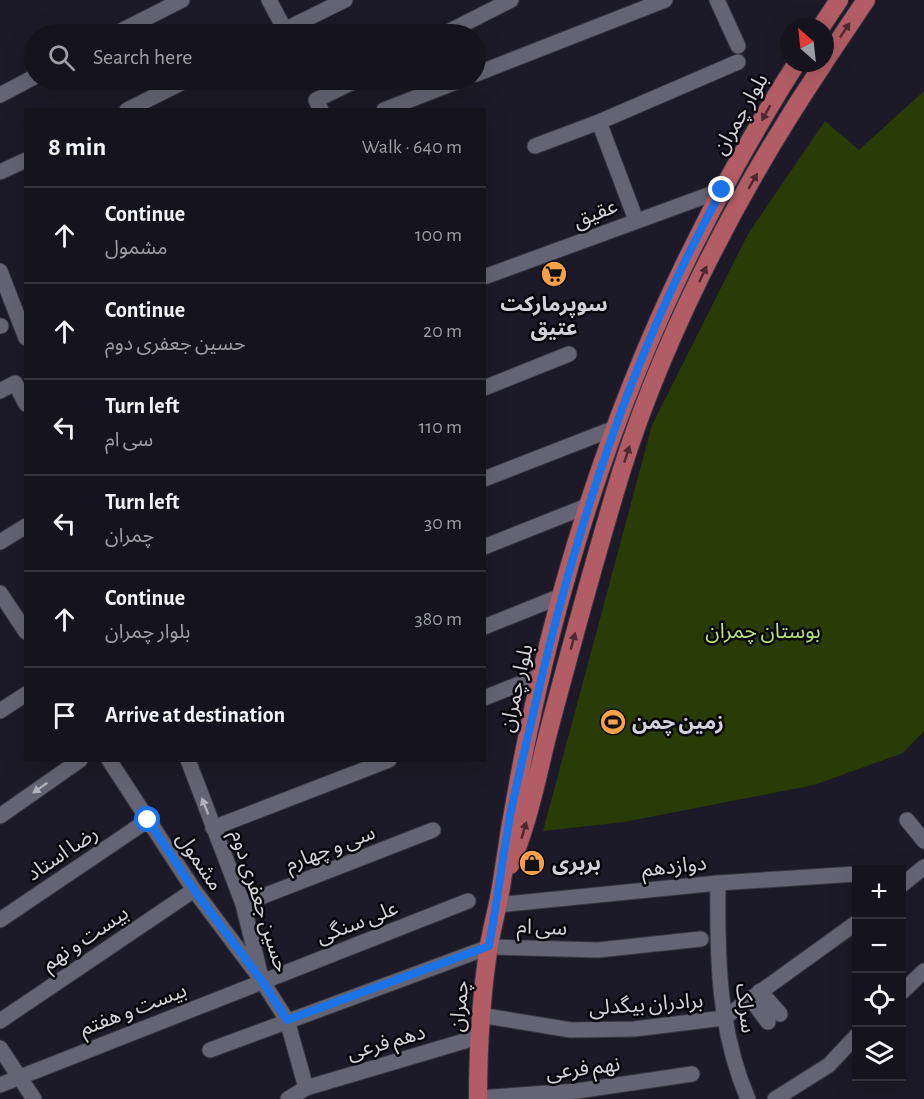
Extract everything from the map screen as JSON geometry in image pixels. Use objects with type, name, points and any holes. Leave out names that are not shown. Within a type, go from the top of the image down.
[{"type":"main road","points":[[827,18],[839,0]]},
{"type":"main road","name":"بلوار چمران","points":[[834,47],[866,0]]},
{"type":"main road","name":"بلوار چمران","points":[[501,883],[510,817],[542,675],[561,596],[587,506],[657,321],[698,234],[777,91],[791,72]]},
{"type":"main road","name":"بلوار چمران","points":[[501,883],[523,836],[551,722],[613,497],[633,437],[666,355],[714,250],[818,72]]},
{"type":"main road","name":"چمران","points":[[478,1099],[480,1015],[489,946],[501,883]]},
{"type":"street","points":[[135,24],[182,0]]},
{"type":"street","points":[[270,0],[278,24]]},
{"type":"street","points":[[297,24],[345,0]]},
{"type":"street","points":[[464,24],[511,0]]},
{"type":"street","points":[[486,70],[665,0]]},
{"type":"street","points":[[717,0],[738,46]]},
{"type":"street","points":[[535,146],[599,122],[738,62]]},
{"type":"street","points":[[0,95],[24,82]]},
{"type":"street","points":[[131,108],[167,90]]},
{"type":"street","points":[[318,105],[341,90]]},
{"type":"street","points":[[389,108],[435,90]]},
{"type":"street","points":[[599,122],[636,220]]},
{"type":"street","points":[[0,172],[24,161]]},
{"type":"street","name":"عقیق","points":[[486,276],[722,190]]},
{"type":"street","points":[[0,271],[24,334]]},
{"type":"street","points":[[486,387],[569,354]]},
{"type":"street","points":[[0,391],[15,383],[24,400]]},
{"type":"street","points":[[486,478],[615,428]]},
{"type":"street","points":[[486,546],[587,506]]},
{"type":"street","points":[[0,542],[24,527]]},
{"type":"street","points":[[486,626],[561,596]]},
{"type":"street","points":[[2,599],[24,629]]},
{"type":"street","points":[[486,697],[542,675]]},
{"type":"street","points":[[0,711],[24,695]]},
{"type":"street","points":[[0,816],[77,762]]},
{"type":"street","name":"مشمول","points":[[110,762],[194,890],[262,981]]},
{"type":"street","name":"حسین جعفری دوم","points":[[189,762],[243,904],[262,981],[287,1020],[306,1088]]},
{"type":"street","points":[[213,828],[384,762]]},
{"type":"street","name":"رضا استاد","points":[[0,920],[148,820]]},
{"type":"street","points":[[907,820],[924,841]]},
{"type":"street","name":"سی و چهارم","points":[[243,904],[433,830]]},
{"type":"street","points":[[906,871],[922,869]]},
{"type":"street","points":[[906,882],[922,869]]},
{"type":"street","name":"دوازدهم","points":[[497,905],[718,883],[852,874]]},
{"type":"street","name":"سرلک","points":[[718,883],[717,937],[724,1018],[734,1065],[748,1099]]},
{"type":"street","name":"بیست و نهم","points":[[0,1021],[194,890]]},
{"type":"street","name":"علی سنگی","points":[[262,981],[468,902]]},
{"type":"street","name":"برادران بیگدلی","points":[[480,1015],[571,1030],[634,1029],[724,1018],[852,926]]},
{"type":"street","name":"سی ام","points":[[210,1050],[489,946],[598,950],[701,939]]},
{"type":"street","points":[[906,988],[924,971]]},
{"type":"street","name":"بیست و هفتم","points":[[0,1085],[262,981]]},
{"type":"street","points":[[755,994],[774,1018]]},
{"type":"street","name":"دهم فرعی","points":[[288,1099],[306,1088],[478,1037]]},
{"type":"street","points":[[775,1099],[829,1065],[852,1040]]},
{"type":"street","points":[[0,1048],[34,1099]]},
{"type":"street","name":"نهم فرعی","points":[[478,1099],[577,1091],[692,1074]]},
{"type":"green space","name":"بوستان چمران","points":[[924,91],[924,731],[903,753],[814,785],[624,822],[543,831],[652,425],[748,234],[825,121],[859,150]]},
{"type":"place","name":"سوپرمارکت عتیق","points":[[554,274]]},
{"type":"place","name":"زمین چمن","points":[[613,722]]},
{"type":"place","name":"بربری","points":[[532,863]]},
{"type":"route","points":[[148,820],[194,890],[262,981],[287,1020],[489,946],[510,817],[561,596],[587,506],[657,321],[698,234],[722,190]]}]
